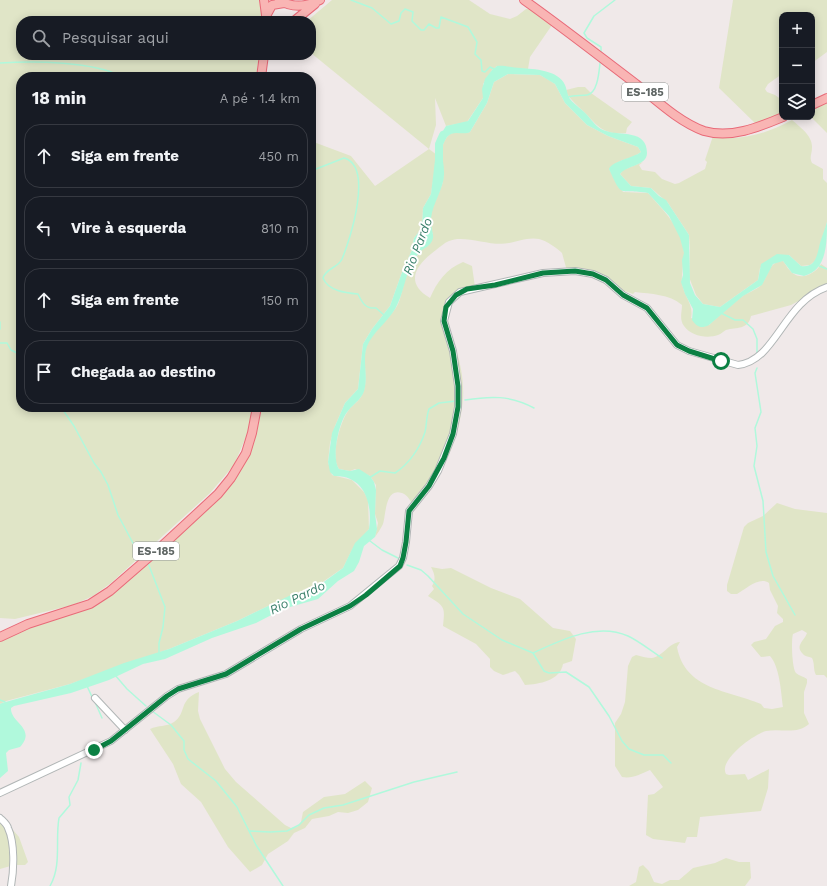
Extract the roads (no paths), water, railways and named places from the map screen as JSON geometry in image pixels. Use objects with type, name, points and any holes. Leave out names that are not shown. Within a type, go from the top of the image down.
[{"type":"main road","points":[[264,0],[266,16]]},
{"type":"main road","name":"ES-185","points":[[524,0],[663,105],[688,123],[704,131],[719,133],[743,131],[779,118]]},
{"type":"main road","points":[[268,16],[272,5],[284,3],[304,6],[319,1]]},
{"type":"main road","points":[[300,16],[319,1]]},
{"type":"main road","points":[[284,3],[293,11],[294,16]]},
{"type":"main road","points":[[262,72],[263,60]]},
{"type":"main road","points":[[263,64],[265,60]]},
{"type":"main road","points":[[815,104],[827,98]]},
{"type":"main road","name":"ES-185","points":[[0,637],[28,624],[90,604],[110,591],[163,545],[218,494],[231,478],[246,453],[256,412]]},
{"type":"street","points":[[0,793],[94,750],[126,730],[167,696],[178,689],[226,674],[301,629],[350,606],[366,595],[400,566],[406,542],[409,511],[429,486],[438,471],[449,446],[456,420],[458,407],[458,386],[453,351],[444,321],[446,307],[456,295],[467,289],[495,285],[543,273],[575,271],[593,274],[606,280],[623,295],[647,308],[677,345],[689,351],[738,364],[744,364],[759,357],[799,304],[808,297],[827,288]]},
{"type":"street","points":[[95,698],[126,730]]},
{"type":"street","points":[[0,818],[8,827],[11,843],[14,870],[11,886]]},
{"type":"water","points":[[497,66],[539,70],[552,73],[562,80],[570,99],[598,127],[603,130],[632,135],[643,140],[646,145],[647,153],[644,160],[620,174],[631,186],[651,188],[659,196],[666,200],[689,235],[690,283],[695,295],[703,304],[720,307],[758,280],[761,264],[777,254],[789,255],[801,266],[810,265],[817,256],[827,222],[826,247],[821,262],[812,273],[804,276],[792,273],[783,261],[773,264],[762,285],[743,296],[709,325],[704,327],[697,326],[692,320],[693,309],[685,294],[681,282],[683,275],[682,260],[684,253],[680,238],[669,216],[648,193],[622,191],[617,185],[609,169],[614,164],[641,152],[638,147],[608,136],[587,125],[565,103],[555,84],[540,75],[508,74],[494,82],[487,103],[470,132],[453,133],[444,141],[442,154],[444,178],[432,212],[432,241],[415,258],[395,308],[369,342],[365,353],[366,381],[363,394],[350,408],[339,431],[336,457],[339,469],[350,471],[359,469],[370,476],[374,482],[376,490],[375,514],[377,529],[375,537],[364,546],[359,562],[354,571],[338,581],[318,599],[283,609],[256,623],[212,638],[165,659],[143,664],[109,680],[71,693],[14,706],[11,708],[14,718],[22,726],[26,735],[20,747],[9,750],[6,753],[8,771],[0,778],[0,704],[70,684],[124,663],[169,649],[237,621],[291,595],[303,594],[314,589],[343,568],[355,543],[369,529],[370,519],[368,501],[359,485],[353,480],[334,476],[330,472],[328,462],[332,433],[345,403],[358,389],[363,344],[372,329],[390,306],[412,250],[414,238],[422,228],[423,208],[431,194],[435,160],[441,134],[446,126],[468,121],[483,98],[482,89],[485,79]]},
{"type":"waterway","points":[[351,0],[372,8],[391,24],[399,21],[401,13],[405,9],[413,12],[412,21],[421,30],[424,30],[429,24],[439,28],[441,17],[468,27],[477,42],[475,54],[481,60],[482,71],[485,72],[490,67],[494,69]]},
{"type":"waterway","points":[[601,54],[601,47],[587,38],[584,33],[594,16],[615,0]]},
{"type":"waterway","points":[[0,63],[63,63],[96,68],[110,72]]},
{"type":"waterway","points":[[568,97],[587,95],[594,90],[600,63]]},
{"type":"waterway","name":"Rio Pardo","points":[[439,160],[439,144],[443,135]]},
{"type":"waterway","points":[[316,169],[344,158],[353,164],[357,174],[359,188],[354,221],[342,259],[327,272],[323,278],[325,282],[333,289],[358,294],[367,306],[376,308],[384,315]]},
{"type":"waterway","points":[[819,266],[827,269]]},
{"type":"waterway","points":[[721,313],[735,320],[743,320],[753,329],[757,339],[757,353]]},
{"type":"waterway","points":[[0,322],[0,329]]},
{"type":"waterway","points":[[0,343],[7,343],[11,350],[16,352]]},
{"type":"waterway","points":[[757,368],[755,373],[761,412],[755,428],[757,446],[754,466],[763,501],[766,552],[773,576],[795,615]]},
{"type":"waterway","points":[[465,400],[491,397],[500,398],[517,401],[534,408]]},
{"type":"waterway","points":[[369,478],[380,471],[395,473],[400,469],[409,460],[420,444],[425,432],[429,409],[439,403],[456,401]]},
{"type":"waterway","points":[[64,412],[108,485],[118,515],[134,545],[144,556]]},
{"type":"waterway","points":[[370,541],[382,550],[400,559]]},
{"type":"waterway","points":[[148,563],[165,607],[163,627],[159,643],[159,653]]},
{"type":"waterway","points":[[407,565],[421,570],[428,576],[463,614],[502,640],[533,653],[544,671],[549,673],[566,672],[589,687],[609,716],[622,741],[629,749],[644,755],[663,755],[671,763]]},
{"type":"waterway","points":[[533,653],[579,634],[604,631],[616,632],[628,636],[662,658]]},
{"type":"waterway","points":[[115,675],[127,689],[146,706]]},
{"type":"waterway","points":[[87,686],[93,699]]},
{"type":"waterway","points":[[0,700],[5,702]]},
{"type":"waterway","points":[[95,702],[102,718]]},
{"type":"waterway","points":[[152,711],[171,725],[184,741],[184,750],[188,759],[216,781],[237,807],[256,845],[283,886]]},
{"type":"waterway","points":[[50,886],[56,870],[59,818],[70,805],[69,797],[78,780],[81,763]]},
{"type":"waterway","points":[[250,831],[287,831],[299,825],[309,815],[324,808],[343,805],[414,782],[457,772]]}]
